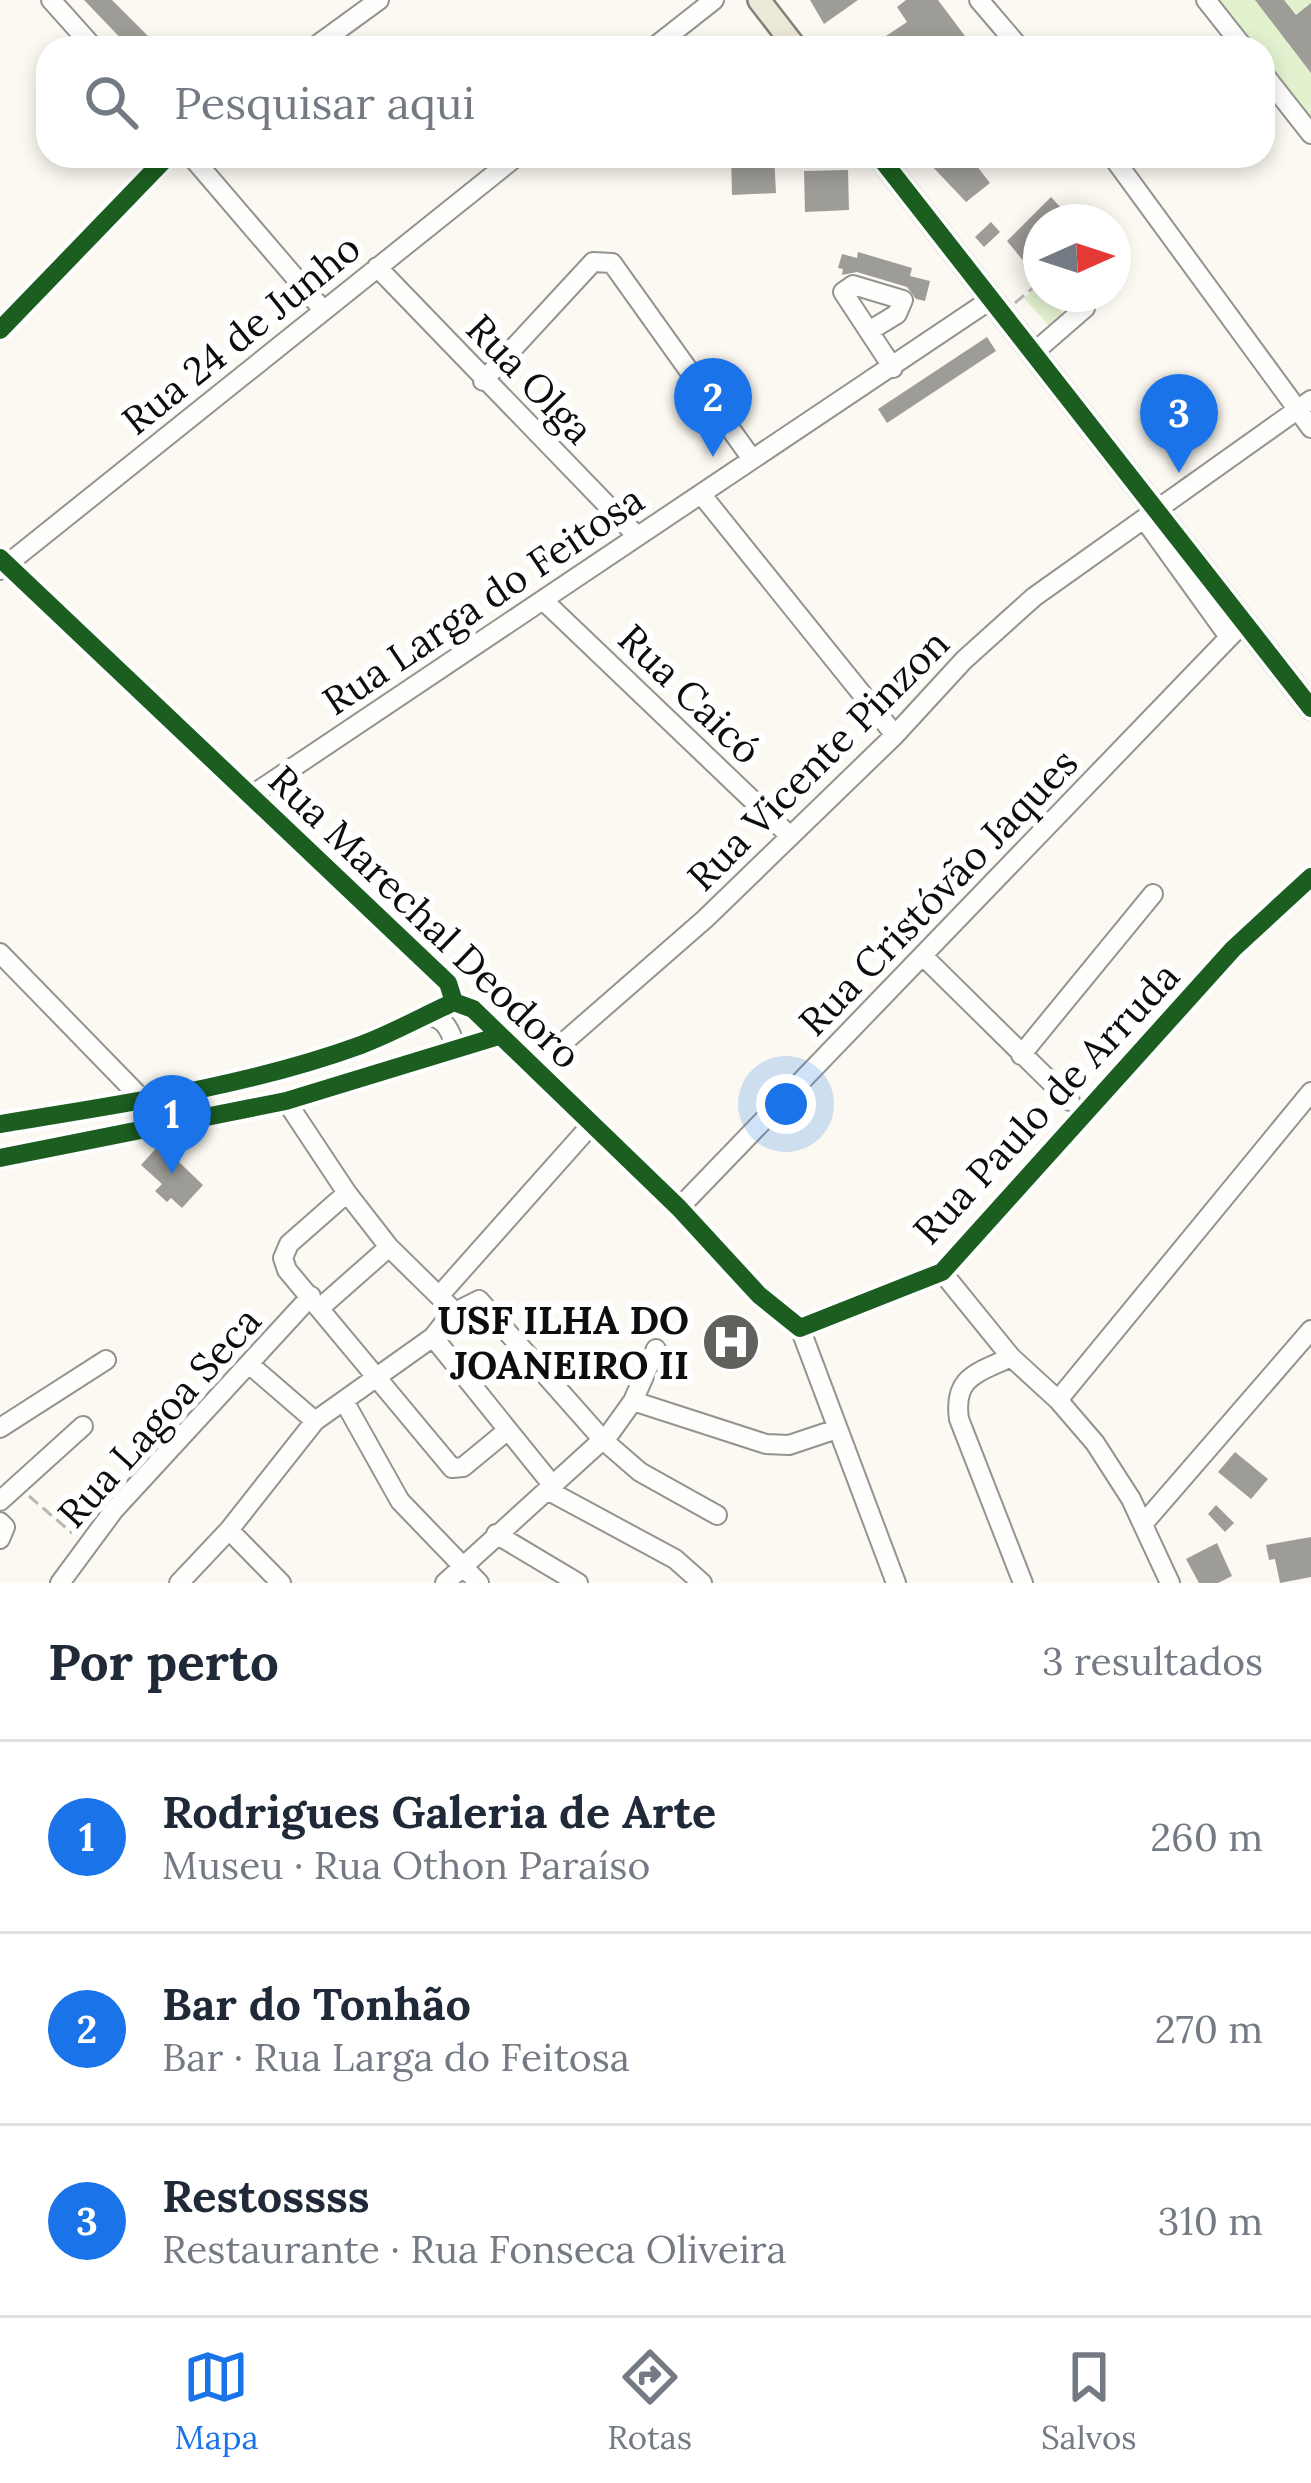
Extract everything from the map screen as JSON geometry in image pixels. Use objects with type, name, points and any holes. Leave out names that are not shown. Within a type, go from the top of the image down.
[{"type":"main road","points":[[759,0],[787,36]]},
{"type":"main road","points":[[888,168],[1237,630],[1311,708]]},
{"type":"street","points":[[51,0],[83,36]]},
{"type":"street","points":[[330,36],[380,0]]},
{"type":"street","points":[[668,36],[714,0]]},
{"type":"street","points":[[979,0],[1010,36]]},
{"type":"street","points":[[1206,0],[1234,36]]},
{"type":"street","points":[[1275,88],[1311,134]]},
{"type":"street","points":[[0,330],[155,168]]},
{"type":"street","points":[[200,168],[323,310]]},
{"type":"street","name":"Rua 24 de Junho","points":[[2,564],[502,168]]},
{"type":"street","points":[[1121,168],[1304,404],[1311,428]]},
{"type":"street","points":[[483,381],[592,262],[612,262],[752,459]]},
{"type":"street","name":"Rua Olga","points":[[377,267],[637,536]]},
{"type":"street","name":"Rua Larga do Feitosa","points":[[252,795],[752,459],[996,307]]},
{"type":"street","points":[[1032,354],[1081,312]]},
{"type":"street","points":[[869,332],[893,368]]},
{"type":"street","name":"Rua Vicente Pinzon","points":[[532,1069],[705,919],[1034,597],[1304,404]]},
{"type":"street","points":[[701,494],[895,735]]},
{"type":"street","name":"Rua Marechal Deodoro","points":[[2,564],[252,795],[448,983],[454,1002],[473,1009],[680,1208],[759,1294],[800,1328]]},
{"type":"street","name":"Rua Caicó","points":[[544,601],[790,836]]},
{"type":"street","name":"Rua Cristóvão Jaques","points":[[680,1208],[1237,630]]},
{"type":"street","name":"Rua Paulo de Arruda","points":[[800,1328],[943,1272],[1233,949],[1311,877]]},
{"type":"street","points":[[1021,1055],[1153,894]]},
{"type":"street","points":[[0,953],[144,1100]]},
{"type":"street","points":[[923,956],[1070,1101]]},
{"type":"street","points":[[0,1124],[144,1100],[309,1062],[365,1044],[454,1002]]},
{"type":"street","points":[[424,1016],[448,1027],[454,1043],[450,1052]]},
{"type":"street","points":[[0,1158],[286,1101],[499,1036]]},
{"type":"street","points":[[1058,1400],[1311,1093]]},
{"type":"street","points":[[286,1101],[346,1193],[451,1314]]},
{"type":"street","points":[[439,1296],[591,1125]]},
{"type":"street","points":[[346,1193],[289,1244],[283,1258],[287,1270],[452,1468],[458,1469],[508,1430]]},
{"type":"street","name":"Rua Lagoa Seca","points":[[59,1583],[114,1510],[249,1364],[316,1302],[389,1247]]},
{"type":"street","points":[[943,1272],[1011,1357],[1096,1443],[1143,1524],[1170,1583]]},
{"type":"street","points":[[179,1583],[229,1530],[315,1421],[380,1378],[472,1301],[484,1302],[603,1440],[640,1472],[717,1515]]},
{"type":"street","points":[[800,1328],[896,1583]]},
{"type":"street","points":[[1143,1524],[1311,1330]]},
{"type":"street","points":[[433,1337],[551,1489],[675,1559],[700,1581]]},
{"type":"street","points":[[445,1583],[603,1440],[633,1401],[656,1349]]},
{"type":"street","points":[[1011,1357],[968,1378],[957,1400],[959,1419],[1023,1583]]},
{"type":"street","points":[[0,1428],[106,1360]]},
{"type":"street","points":[[249,1364],[315,1421]]},
{"type":"street","points":[[344,1401],[400,1502],[479,1583]]},
{"type":"street","points":[[633,1401],[766,1444],[789,1445],[837,1429]]},
{"type":"street","points":[[0,1502],[83,1426]]},
{"type":"street","points":[[229,1530],[277,1582]]},
{"type":"street","points":[[496,1534],[578,1583]]},
{"type":"path","points":[[996,307],[1023,291]]},
{"type":"path","points":[[17,1486],[87,1546]]},
{"type":"green space","points":[[1216,0],[1311,0],[1311,125],[1275,78],[1275,36],[1243,36]]},
{"type":"green space","points":[[1037,312],[1062,312],[1066,317],[1053,330]]},
{"type":"building","points":[[84,0],[112,0],[148,36],[118,36]]},
{"type":"building","points":[[810,0],[858,0],[824,24]]},
{"type":"building","points":[[906,0],[938,0],[965,36],[886,36],[907,22],[897,7]]},
{"type":"building","points":[[1255,0],[1284,0],[1296,15],[1311,3],[1311,73]]},
{"type":"building","points":[[731,168],[775,168],[776,193],[732,195]]},
{"type":"building","points":[[934,168],[978,168],[990,183],[966,202]]},
{"type":"building","points":[[848,170],[849,210],[805,212],[804,171]]},
{"type":"building","points":[[991,222],[1000,232],[984,247],[975,237]]},
{"type":"building","points":[[1023,225],[1023,260],[1007,241]]},
{"type":"building","points":[[858,252],[912,268],[910,276],[930,281],[925,301],[916,299],[907,287],[857,272],[842,275],[843,269],[838,268],[842,254],[857,258]]},
{"type":"building","points":[[987,337],[996,351],[887,423],[878,409]]},
{"type":"building","points":[[160,1144],[203,1185],[182,1208],[155,1191],[162,1184],[141,1165]]},
{"type":"building","points":[[1235,1452],[1268,1479],[1251,1499],[1218,1472]]},
{"type":"building","points":[[1216,1505],[1234,1523],[1225,1532],[1208,1514]]},
{"type":"building","points":[[1311,1537],[1311,1577],[1280,1583],[1275,1559],[1269,1560],[1266,1545]]},
{"type":"building","points":[[1217,1543],[1232,1576],[1218,1583],[1199,1583],[1186,1559]]},
{"type":"cycle path","points":[[0,330],[156,168]]},
{"type":"cycle path","points":[[888,168],[1311,708]]},
{"type":"cycle path","points":[[0,558],[448,983],[454,1002]]},
{"type":"cycle path","points":[[454,1002],[473,1009],[679,1208],[759,1295],[800,1328],[942,1272],[1233,949],[1311,877]]},
{"type":"cycle path","points":[[0,1124],[182,1093],[273,1072],[361,1045],[454,1002]]},
{"type":"cycle path","points":[[0,1158],[286,1101],[499,1036]]},
{"type":"place","name":"Bar do Tonhão","points":[[713,457]]},
{"type":"place","name":"Restossss","points":[[1179,473]]},
{"type":"place","name":"Rodrigues Galeria de Arte","points":[[172,1174]]},
{"type":"place","name":"USF ILHA DO JOANEIRO II","points":[[731,1342]]}]
